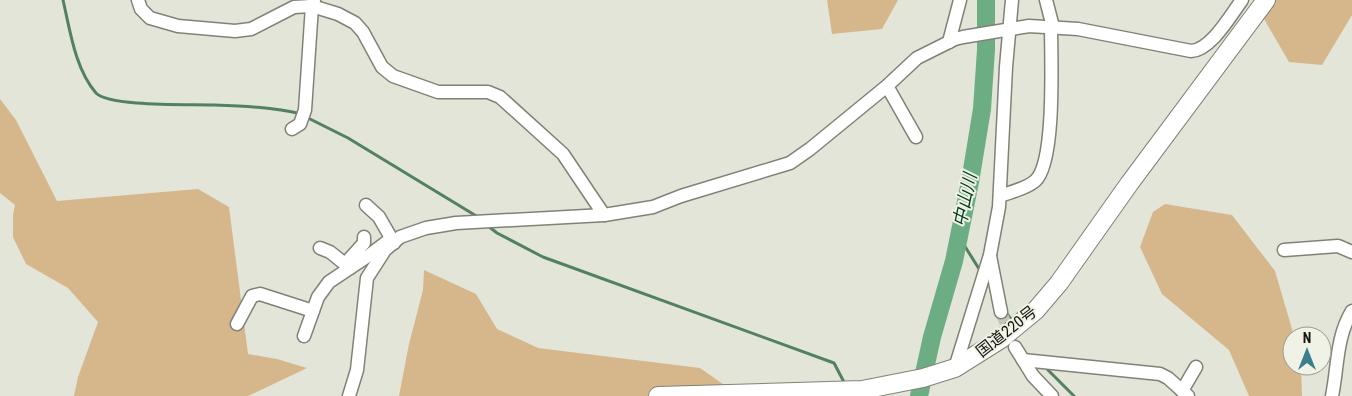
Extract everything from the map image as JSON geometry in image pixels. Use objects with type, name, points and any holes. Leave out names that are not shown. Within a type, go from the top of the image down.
[{"type":"highway","name":"国道220号","points":[[658,396],[783,394],[862,390],[923,378],[955,368],[1001,339],[1036,310],[1059,283],[1135,176],[1266,0]]},
{"type":"street","points":[[138,0],[141,9],[150,18],[178,26],[234,31],[251,29],[294,7],[314,3],[338,14],[355,23],[363,32],[382,67],[393,76],[438,92],[488,92],[500,97],[563,154],[604,215]]},
{"type":"street","points":[[949,42],[960,0]]},
{"type":"street","points":[[955,368],[990,255],[1000,196],[1007,29],[1012,0]]},
{"type":"street","points":[[1000,196],[1030,185],[1036,180],[1042,170],[1047,152],[1050,132],[1052,27],[1046,0]]},
{"type":"street","points":[[304,336],[318,297],[329,282],[348,266],[393,240],[426,228],[456,223],[604,215],[653,207],[681,196],[790,162],[810,149],[917,58],[963,37],[1029,26],[1052,27],[1078,29],[1198,51],[1207,46],[1242,0]]},
{"type":"street","points":[[292,129],[300,124],[305,110],[314,3]]},
{"type":"street","points":[[886,86],[916,137]]},
{"type":"street","points":[[366,205],[379,217],[393,240]]},
{"type":"street","points":[[348,266],[364,243],[364,237]]},
{"type":"street","points":[[349,396],[357,370],[367,278],[393,240]]},
{"type":"street","points":[[1284,250],[1338,246],[1352,252]]},
{"type":"street","points":[[320,248],[330,252],[348,266]]},
{"type":"street","points":[[990,255],[1001,312]]},
{"type":"street","points":[[237,324],[252,296],[260,294],[313,311]]},
{"type":"street","points":[[1332,396],[1338,352],[1346,320],[1352,311]]},
{"type":"street","points":[[1015,347],[1033,376],[1052,396]]},
{"type":"street","points":[[1023,360],[1160,374],[1168,378],[1185,394],[1196,367]]},
{"type":"shaded area","points":[[827,0],[898,0],[882,29],[832,34]]},
{"type":"shaded area","points":[[1253,0],[1352,0],[1352,15],[1322,65],[1289,62]]},
{"type":"shaded area","points":[[0,99],[16,120],[57,201],[198,189],[229,207],[248,354],[277,359],[307,368],[248,396],[74,396],[78,377],[98,322],[68,288],[26,264],[13,237],[15,205],[0,193]]},
{"type":"shaded area","points":[[1165,204],[1232,215],[1275,271],[1291,326],[1282,326],[1282,376],[1301,376],[1302,396],[1249,396],[1229,350],[1162,294],[1140,247],[1153,212]]},
{"type":"shaded area","points":[[424,270],[476,294],[497,329],[538,348],[700,368],[740,396],[399,396],[409,344],[423,290]]},
{"type":"waterway","points":[[63,0],[74,49],[83,73],[96,93],[104,97],[133,103],[257,107],[301,114]]},
{"type":"waterway","name":"中山川","points":[[919,396],[932,337],[954,261],[970,182],[982,109],[986,50],[986,0]]},
{"type":"waterway","points":[[306,117],[348,138],[478,217]]},
{"type":"waterway","points":[[488,226],[497,233],[543,257],[834,363],[845,384]]},
{"type":"waterway","points":[[959,237],[981,272]]},
{"type":"waterway","points":[[1006,312],[1010,318]]},
{"type":"waterway","points":[[1045,367],[1074,396]]},
{"type":"tunnel","points":[[1001,312],[1012,340]]}]
